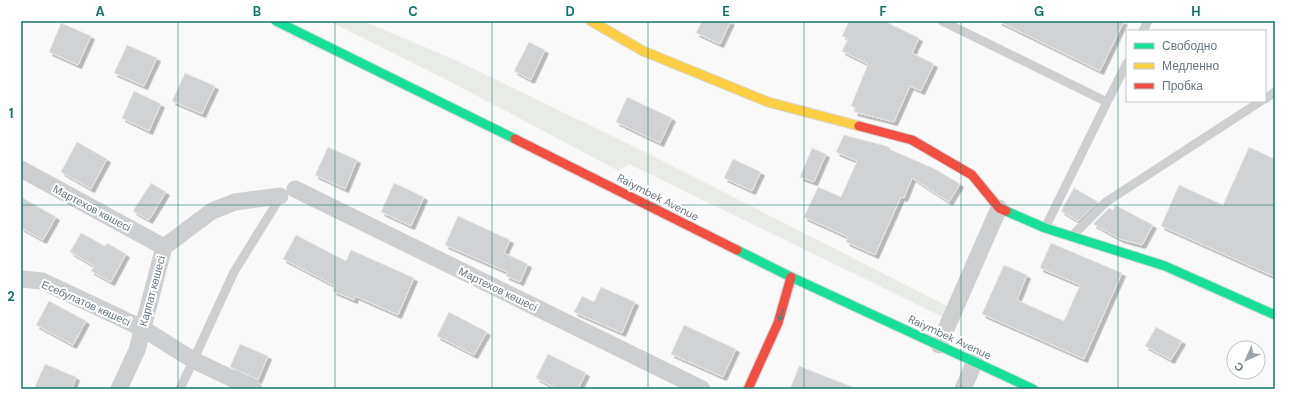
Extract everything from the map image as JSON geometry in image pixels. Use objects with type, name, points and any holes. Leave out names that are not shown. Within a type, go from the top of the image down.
[{"type":"street","name":"Raiymbek Avenue","points":[[276,21],[791,277],[939,344],[1033,389]]},
{"type":"street","points":[[591,21],[644,51],[768,102],[912,140],[972,175],[998,208],[1045,228],[1165,266],[1275,315]]},
{"type":"street","name":"Мартехов көшесі","points":[[21,169],[164,247]]},
{"type":"street","name":"Мартехов көшесі","points":[[288,193],[702,389]]},
{"type":"street","name":"Карпат көшесі","points":[[119,389],[137,350],[164,247],[212,211],[235,202],[288,193]]},
{"type":"street","points":[[939,344],[998,208]]},
{"type":"street","points":[[748,389],[778,323],[791,277]]},
{"type":"street","name":"Есебулатов көшесі","points":[[21,279],[42,281],[142,328],[194,360],[254,389]]},
{"type":"street","points":[[963,389],[975,361]]},
{"type":"lane","points":[[942,21],[1107,102]]},
{"type":"lane","points":[[1144,30],[1148,21]]},
{"type":"lane","points":[[1045,228],[1126,65]]},
{"type":"lane","points":[[1266,98],[1275,92]]},
{"type":"lane","points":[[1072,236],[1106,202],[1259,102]]},
{"type":"lane","points":[[180,389],[234,272],[288,193]]},
{"type":"shaded area","points":[[329,21],[363,21],[455,60],[641,150],[951,308],[945,316],[941,316],[629,164],[619,171],[445,79]]},
{"type":"building","points":[[702,21],[731,21],[720,44],[696,33]]},
{"type":"building","points":[[849,21],[884,21],[919,38],[912,53],[934,64],[921,91],[910,86],[894,122],[854,112],[856,108],[851,106],[868,64],[842,51],[848,39],[842,36]]},
{"type":"building","points":[[998,21],[1124,21],[1100,71]]},
{"type":"building","points":[[61,23],[91,36],[78,65],[49,52]]},
{"type":"building","points":[[529,42],[545,50],[531,80],[514,71]]},
{"type":"building","points":[[127,45],[157,58],[144,86],[114,73]]},
{"type":"building","points":[[185,73],[215,86],[202,114],[172,101]]},
{"type":"building","points":[[134,91],[161,104],[149,131],[122,118]]},
{"type":"building","points":[[627,97],[672,118],[660,143],[616,122]]},
{"type":"building","points":[[844,135],[886,146],[890,148],[889,149],[935,169],[960,184],[949,202],[912,178],[904,198],[901,197],[875,255],[846,242],[848,237],[804,217],[818,187],[841,197],[857,161],[836,152]]},
{"type":"building","points":[[77,142],[107,159],[91,189],[61,172]]},
{"type":"building","points":[[328,147],[357,160],[345,189],[315,175]]},
{"type":"building","points":[[1249,147],[1275,159],[1275,277],[1161,226],[1179,185],[1223,205]]},
{"type":"building","points":[[812,148],[826,154],[814,182],[800,177]]},
{"type":"building","points":[[733,159],[761,172],[752,191],[724,178]]},
{"type":"building","points":[[151,183],[166,192],[149,220],[133,211]]},
{"type":"building","points":[[394,183],[424,197],[411,226],[381,212]]},
{"type":"building","points":[[1074,188],[1098,202],[1078,221],[1061,211]]},
{"type":"building","points":[[21,197],[56,217],[43,240],[21,228]]},
{"type":"building","points":[[1115,205],[1153,225],[1142,245],[1120,239],[1093,224],[1109,208],[1113,210]]},
{"type":"building","points":[[458,216],[510,240],[504,253],[528,264],[520,282],[506,276],[507,272],[445,245]]},
{"type":"building","points":[[81,233],[105,246],[107,243],[126,254],[111,282],[91,271],[94,266],[70,252]]},
{"type":"building","points":[[296,235],[346,261],[351,250],[414,278],[398,315],[355,296],[354,300],[333,291],[335,286],[283,259]]},
{"type":"building","points":[[1051,243],[1122,273],[1084,359],[982,314],[1004,265],[1027,275],[1017,300],[1064,321],[1080,285],[1040,268]]},
{"type":"building","points":[[601,287],[635,302],[622,333],[574,312],[582,296],[594,302]]},
{"type":"building","points":[[49,301],[86,321],[73,345],[36,325]]},
{"type":"building","points":[[449,312],[487,332],[474,355],[437,336]]},
{"type":"building","points":[[684,325],[736,349],[723,377],[671,354]]},
{"type":"building","points":[[1156,327],[1182,341],[1171,360],[1145,346]]},
{"type":"building","points":[[240,344],[268,356],[258,380],[230,367]]},
{"type":"building","points":[[548,354],[586,373],[578,389],[558,389],[536,378]]},
{"type":"building","points":[[45,364],[76,377],[72,389],[34,389]]},
{"type":"building","points":[[799,366],[855,388],[855,389],[790,389]]},
{"type":"traffic: fast","points":[[276,21],[515,139]]},
{"type":"traffic: fast","points":[[1006,211],[1045,228],[1165,266],[1275,315]]},
{"type":"traffic: fast","points":[[737,250],[791,277],[1033,389]]},
{"type":"traffic: slow","points":[[591,21],[643,51],[768,102],[859,126]]},
{"type":"traffic: jam","points":[[859,126],[912,140],[972,175],[999,208],[1006,211]]},
{"type":"traffic: jam","points":[[515,139],[737,250]]},
{"type":"traffic: jam","points":[[748,389],[778,323],[791,277]]}]
